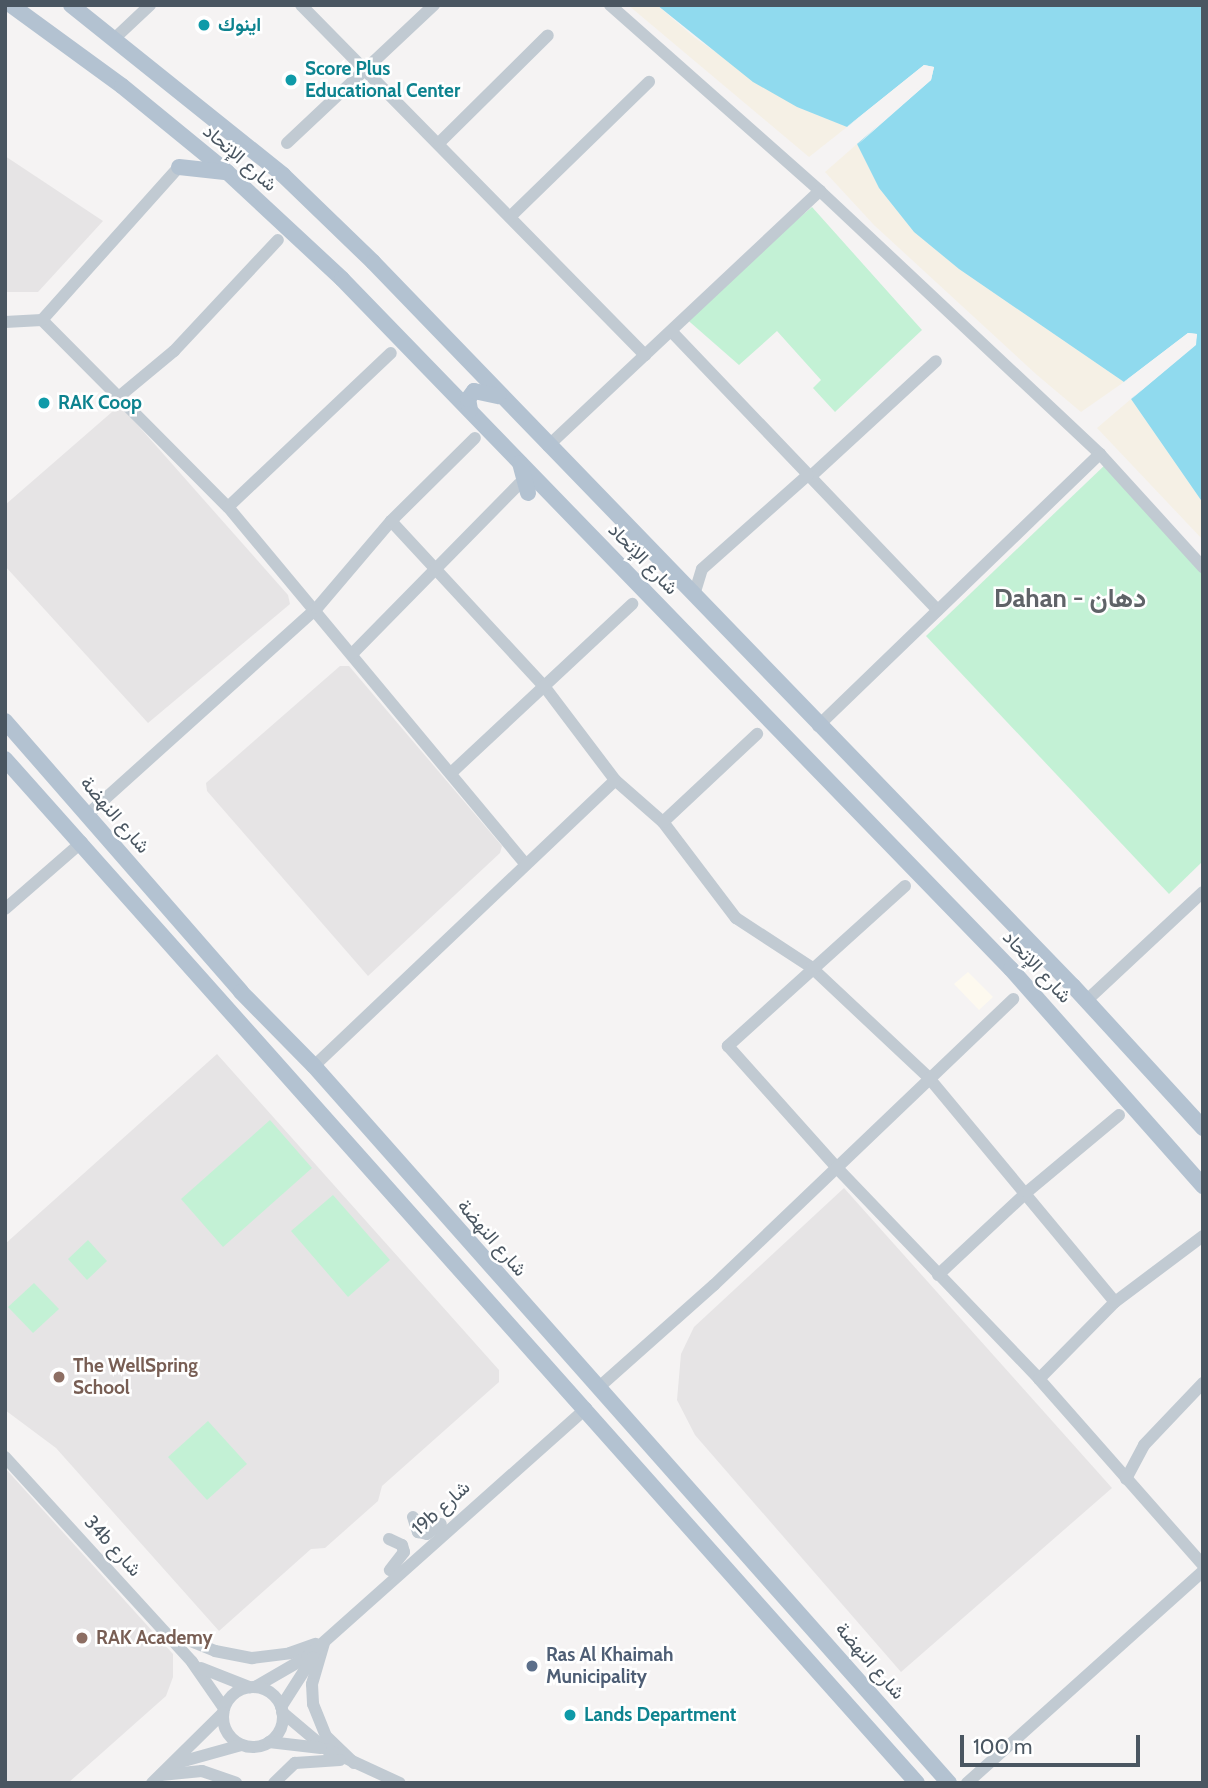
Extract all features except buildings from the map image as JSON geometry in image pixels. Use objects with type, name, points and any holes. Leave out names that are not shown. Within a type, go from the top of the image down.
[{"type":"main road","name":"شارع الإتحاد","points":[[11,5],[122,86],[227,172],[342,279],[1011,969],[1203,1186]]},
{"type":"main road","name":"شارع الإتحاد","points":[[71,5],[283,175],[1086,1001],[1203,1128]]},
{"type":"main road","points":[[179,167],[227,172]]},
{"type":"main road","points":[[470,410],[468,399],[474,391],[500,396]]},
{"type":"main road","points":[[519,461],[523,489]]},
{"type":"main road","name":"شارع النهضة","points":[[5,720],[241,992],[314,1066],[598,1388],[790,1600],[948,1783]]},
{"type":"main road","points":[[5,759],[190,963],[917,1783]]},
{"type":"main road","points":[[190,963],[195,953],[202,952],[241,992]]},
{"type":"main road","points":[[751,1597],[778,1609],[790,1600]]},
{"type":"street","points":[[115,38],[150,5]]},
{"type":"street","points":[[301,5],[645,355]]},
{"type":"street","points":[[287,143],[434,5]]},
{"type":"street","points":[[610,5],[820,191],[1100,454],[1203,567]]},
{"type":"street","points":[[439,143],[548,35]]},
{"type":"street","points":[[510,217],[649,82]]},
{"type":"street","points":[[5,322],[42,320],[179,167]]},
{"type":"street","points":[[548,446],[820,191]]},
{"type":"street","points":[[121,395],[174,351],[278,240]]},
{"type":"street","points":[[42,320],[121,395],[228,507],[317,608],[525,864]]},
{"type":"street","points":[[671,331],[938,610]]},
{"type":"street","points":[[228,507],[391,353]]},
{"type":"street","points":[[694,595],[702,569],[936,361]]},
{"type":"street","points":[[87,815],[317,608],[391,521],[475,438]]},
{"type":"street","points":[[818,726],[1100,454]]},
{"type":"street","points":[[353,653],[433,566],[523,489]]},
{"type":"street","points":[[391,521],[544,686],[615,780],[663,822],[736,918],[811,967],[929,1078],[1027,1192],[1115,1302]]},
{"type":"street","points":[[451,773],[632,604]]},
{"type":"street","points":[[663,822],[757,734]]},
{"type":"street","points":[[314,1066],[615,780]]},
{"type":"street","points":[[5,909],[82,842]]},
{"type":"street","points":[[905,886],[811,967],[728,1046],[837,1168],[1039,1379],[1203,1565]]},
{"type":"street","points":[[1086,1001],[1203,892]]},
{"type":"street","points":[[598,1388],[837,1168],[1013,999]]},
{"type":"street","points":[[939,1275],[1027,1192],[1119,1115]]},
{"type":"street","points":[[1039,1379],[1115,1302],[1203,1236]]},
{"type":"street","points":[[1126,1479],[1144,1445],[1203,1383]]},
{"type":"street","name":"19b شارع","points":[[252,1687],[290,1670],[586,1408]]},
{"type":"street","points":[[413,1517],[418,1532],[434,1531],[521,1452],[536,1450]]},
{"type":"street","name":"34b شارع","points":[[5,1457],[192,1662],[224,1710]]},
{"type":"street","points":[[347,1618],[358,1600],[401,1560],[402,1545],[389,1539]]},
{"type":"street","points":[[967,1783],[1203,1571]]},
{"type":"street","points":[[192,1642],[215,1651],[252,1658],[290,1653],[325,1640]]},
{"type":"street","points":[[325,1640],[312,1684],[313,1704],[326,1736],[354,1763]]},
{"type":"street","name":"19b شارع","points":[[281,1709],[325,1640]]},
{"type":"street","name":"34b شارع","points":[[192,1662],[252,1687]]},
{"type":"street","points":[[156,1779],[224,1710],[237,1692],[252,1687],[270,1693],[281,1709],[326,1749],[400,1783]]},
{"type":"street","points":[[269,1742],[281,1728],[281,1709]]},
{"type":"street","points":[[224,1710],[225,1728],[241,1745]]},
{"type":"street","points":[[173,1764],[241,1745],[255,1747],[269,1742],[326,1749]]},
{"type":"street","points":[[274,1783],[295,1763],[314,1758],[354,1763]]},
{"type":"street","points":[[156,1779],[202,1771],[236,1783]]},
{"type":"shaded area","points":[[5,156],[103,221],[38,292],[5,292]]},
{"type":"shaded area","points":[[120,405],[288,595],[290,604],[148,723],[5,566],[5,505]]},
{"type":"shaded area","points":[[340,666],[349,666],[502,846],[500,853],[368,976],[207,791],[206,783]]},
{"type":"shaded area","points":[[968,972],[993,997],[979,1010],[954,984]]},
{"type":"shaded area","points":[[217,1054],[499,1370],[499,1382],[382,1486],[378,1501],[325,1548],[311,1549],[219,1631],[56,1448],[5,1410],[5,1244]]},
{"type":"shaded area","points":[[844,1188],[1112,1488],[901,1672],[695,1435],[677,1400],[681,1354],[694,1327]]},
{"type":"shaded area","name":"RAK Academy","points":[[5,1468],[173,1654],[173,1677],[166,1696],[68,1783],[5,1783]]},
{"type":"green space","points":[[812,207],[922,330],[835,412],[813,388],[821,380],[777,331],[739,365],[683,316]]},
{"type":"green space","points":[[1107,463],[1203,562],[1203,861],[1169,894],[926,636]]},
{"type":"green space","points":[[270,1120],[312,1168],[223,1247],[181,1199]]},
{"type":"green space","points":[[333,1195],[390,1260],[348,1297],[291,1231]]},
{"type":"green space","points":[[88,1240],[107,1261],[87,1280],[68,1259]]},
{"type":"green space","points":[[34,1283],[59,1309],[33,1333],[8,1307]]},
{"type":"green space","points":[[208,1421],[247,1464],[207,1500],[168,1457]]},
{"type":"sand","points":[[628,5],[657,5],[695,38],[797,107],[847,127],[809,157]]},
{"type":"sand","points":[[857,144],[879,188],[914,232],[959,269],[1124,382],[1081,412],[1037,375],[874,225],[825,172]]},
{"type":"sand","points":[[1131,399],[1203,503],[1203,540],[1097,428]]},
{"type":"water","points":[[657,5],[1203,5],[1203,503],[1131,399],[1195,345],[1197,334],[1188,333],[1124,382],[959,269],[914,232],[879,188],[857,144],[931,80],[934,67],[924,65],[847,127],[797,107],[753,82]]},
{"type":"pier","points":[[924,65],[934,67],[931,80],[855,147],[928,78],[930,70],[925,69],[844,129]]},
{"type":"pier","points":[[1188,333],[1197,334],[1196,345],[1129,401],[1192,343],[1193,337],[1121,384]]},
{"type":"place","name":"اينوك","points":[[204,25]]},
{"type":"place","name":"Score Plus Educational Center","points":[[291,80]]},
{"type":"place","name":"RAK Coop","points":[[44,403]]},
{"type":"place","name":"The WellSpring School","points":[[59,1377]]},
{"type":"place","name":"RAK Academy","points":[[82,1638]]},
{"type":"place","name":"Ras Al Khaimah Municipality","points":[[532,1666]]},
{"type":"place","name":"Lands Department","points":[[570,1715]]},
{"type":"district","name":"Dahan - دهان","points":[[1070,599]]}]
